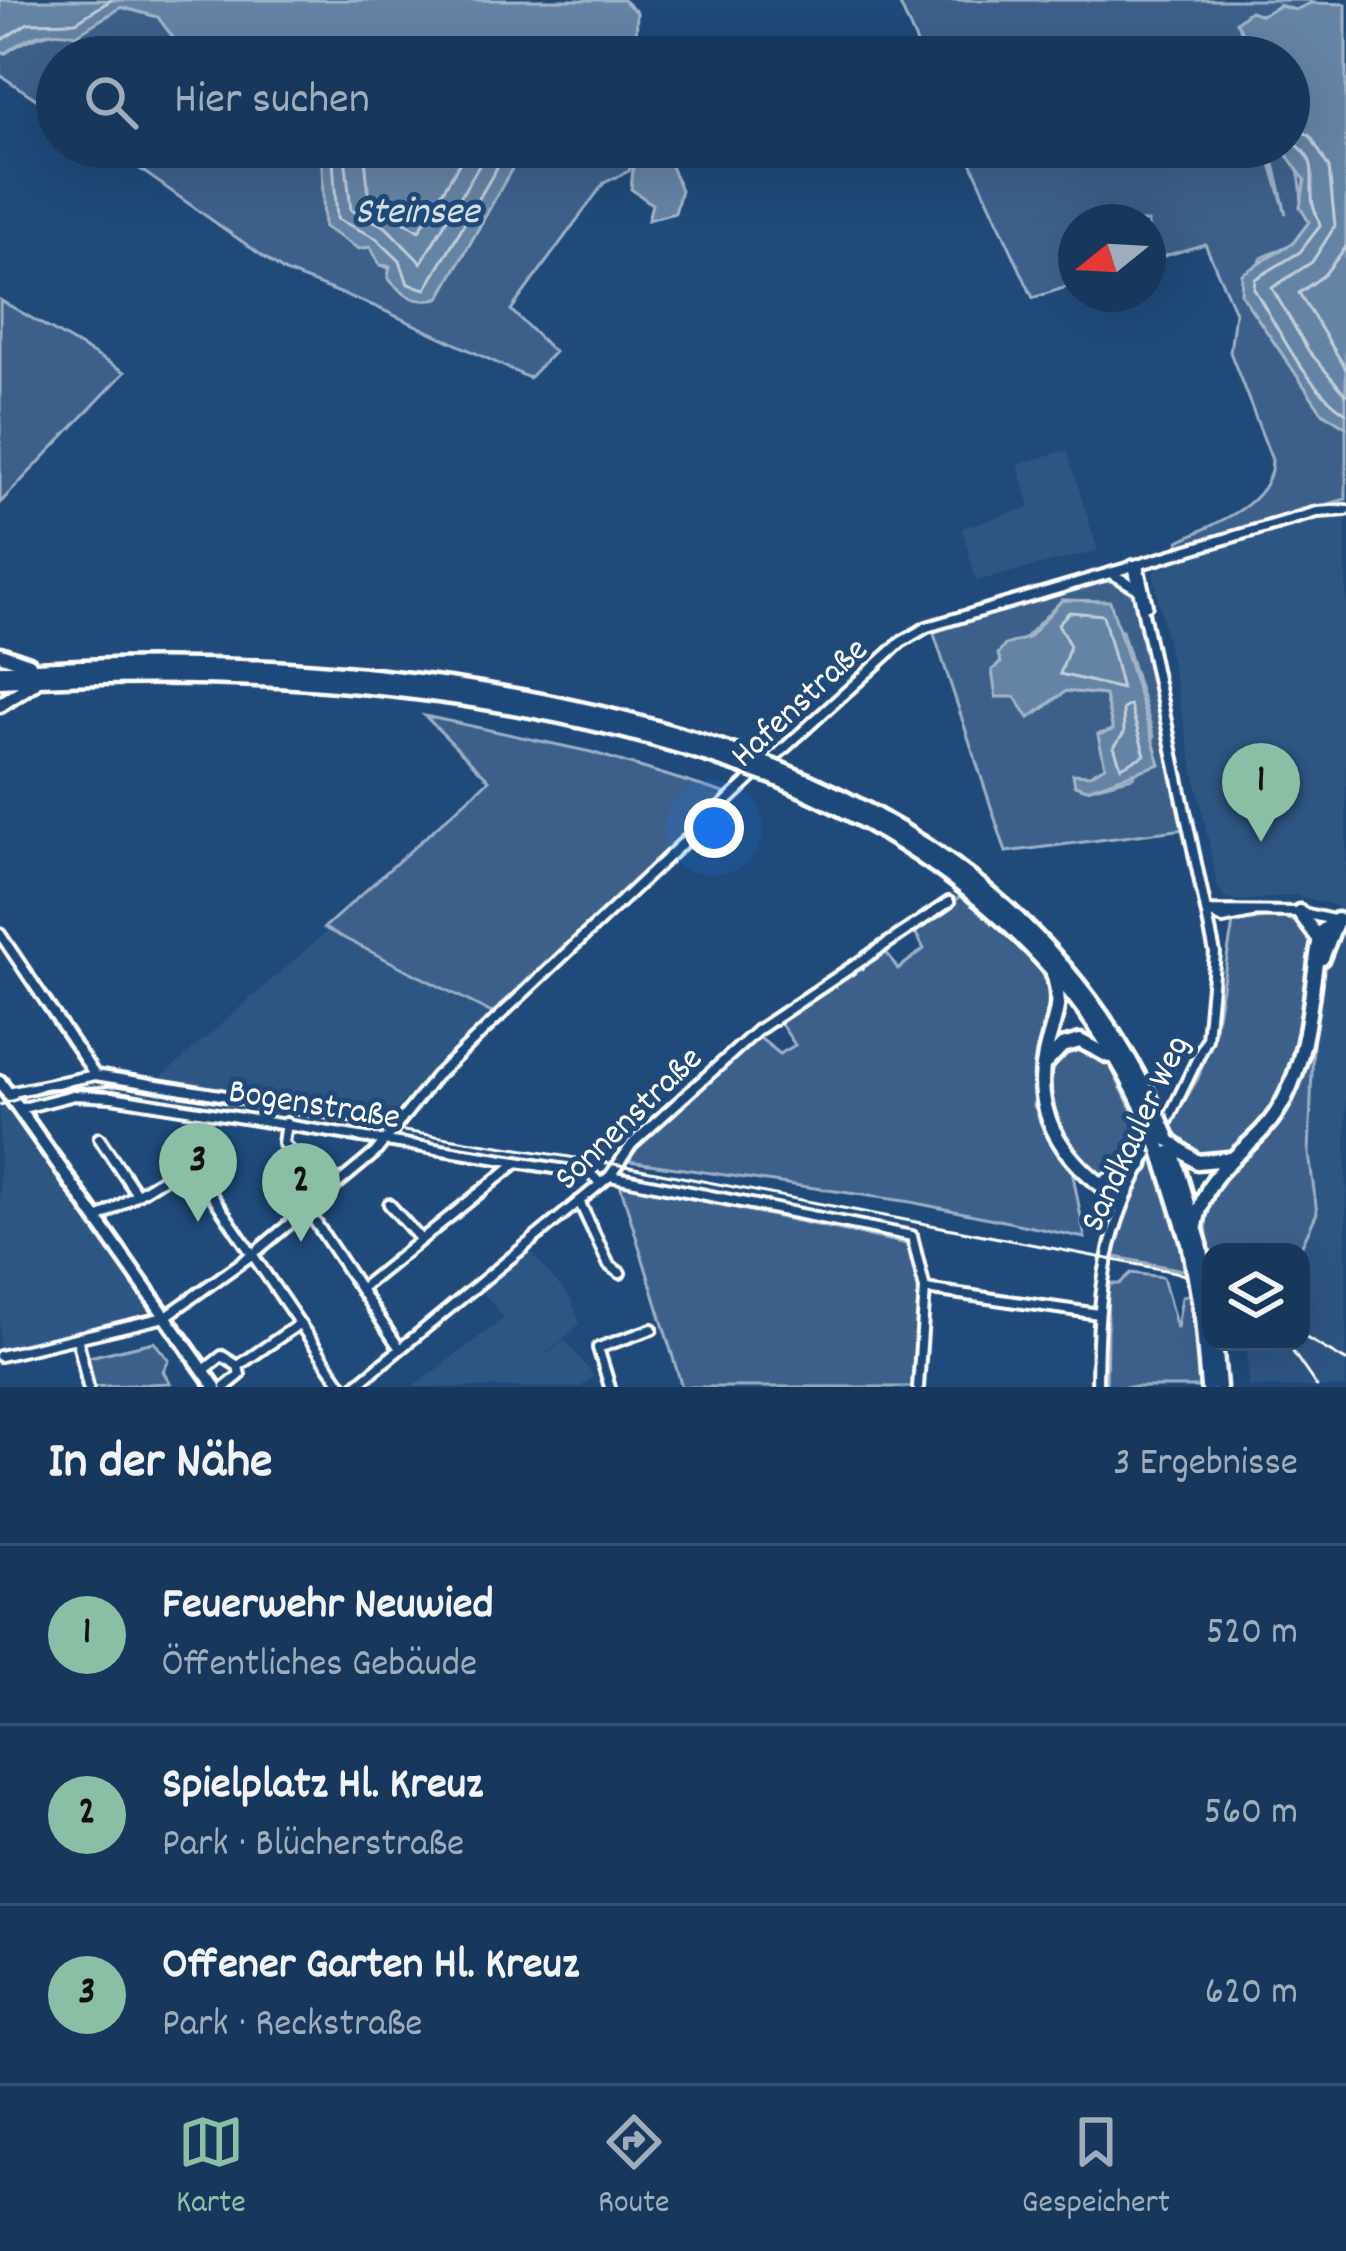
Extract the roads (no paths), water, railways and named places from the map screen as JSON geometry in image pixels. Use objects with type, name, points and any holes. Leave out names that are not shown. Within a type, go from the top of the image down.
[{"type":"highway","points":[[0,654],[49,673]]},
{"type":"highway","points":[[0,671],[241,678],[416,693],[574,720],[745,761],[908,831],[1000,899],[1095,1005],[1155,1123],[1196,1226]]},
{"type":"highway","points":[[0,681],[49,673]]},
{"type":"highway","points":[[0,705],[49,673]]},
{"type":"highway","points":[[776,773],[932,860],[990,905],[1050,966],[1155,1123]]},
{"type":"highway","points":[[1299,912],[1319,940]]},
{"type":"highway","points":[[1319,965],[1319,940],[1325,926],[1341,921]]},
{"type":"highway","points":[[1208,1387],[1194,1244],[1205,1186],[1256,1139],[1286,1096],[1319,965],[1341,921]]},
{"type":"highway","points":[[1050,966],[1060,1009],[1043,1069],[1042,1095],[1052,1131],[1089,1174],[1122,1201]]},
{"type":"highway","points":[[1043,1069],[1056,1051],[1080,1041],[1101,1048],[1124,1071]]},
{"type":"highway","points":[[1164,1145],[1197,1162],[1230,1159]]},
{"type":"highway","points":[[1164,1145],[1202,1272]]},
{"type":"highway","points":[[1107,1181],[1141,1165]]},
{"type":"highway","points":[[1089,1174],[1119,1188],[1122,1201]]},
{"type":"highway","points":[[1217,1351],[1219,1387]]},
{"type":"main road","points":[[4,1088],[214,1387]]},
{"type":"street","name":"Hafenstraße","points":[[165,1317],[324,1197],[386,1140],[396,1123],[505,1008],[901,642],[927,627],[1109,572],[1317,512],[1346,510]]},
{"type":"street","name":"Sandkauler Weg","points":[[1097,1387],[1105,1252],[1122,1201],[1201,1058],[1214,997],[1209,910],[1136,565]]},
{"type":"street","name":"Sandkauler Weg","points":[[1136,565],[1145,578],[1148,619]]},
{"type":"street","points":[[1109,572],[1139,590]]},
{"type":"street","name":"Sonnenstraße","points":[[354,1387],[610,1176],[632,1144],[742,1042],[949,902]]},
{"type":"street","points":[[1209,910],[1231,919],[1257,911]]},
{"type":"street","points":[[1209,910],[1299,912],[1341,921]]},
{"type":"street","points":[[1215,953],[1231,919]]},
{"type":"street","points":[[0,934],[95,1075]]},
{"type":"street","points":[[4,1088],[95,1075],[396,1123]]},
{"type":"street","name":"Bogenstraße","points":[[19,1109],[94,1095],[591,1174],[600,1183]]},
{"type":"street","points":[[286,1124],[283,1143],[324,1197]]},
{"type":"street","points":[[99,1138],[136,1193]]},
{"type":"street","points":[[360,1289],[515,1163]]},
{"type":"street","points":[[97,1219],[182,1167]]},
{"type":"street","points":[[610,1176],[913,1236],[925,1289],[918,1387]]},
{"type":"street","points":[[211,1194],[343,1387]]},
{"type":"street","points":[[579,1201],[609,1265],[620,1273]]},
{"type":"street","points":[[389,1204],[421,1240]]},
{"type":"street","points":[[308,1211],[400,1349]]},
{"type":"street","points":[[925,1289],[1099,1314]]},
{"type":"street","points":[[0,1356],[165,1317]]},
{"type":"street","points":[[238,1366],[299,1324]]},
{"type":"street","points":[[610,1387],[598,1348],[652,1329]]},
{"type":"street","points":[[78,1341],[88,1387]]},
{"type":"street","points":[[203,1371],[223,1356],[238,1366],[240,1376],[225,1387]]},
{"type":"water","points":[[0,0],[623,0],[637,12],[636,36],[172,36],[158,17],[121,7],[76,35],[38,35],[5,53],[0,50]]},
{"type":"water","points":[[1311,3],[1346,4],[1346,427],[1322,412],[1241,294],[1242,274],[1293,243],[1309,222],[1300,207],[1305,180],[1296,168],[1310,168],[1310,36],[1244,36],[1236,22],[1250,11],[1261,15],[1280,6],[1295,10]]},
{"type":"water","name":"Steinsee","points":[[322,168],[512,168],[440,297],[411,298],[388,278],[390,266],[380,265],[370,247],[359,249],[324,227]]},
{"type":"water","points":[[633,168],[672,168],[681,190],[675,213],[648,220],[652,204],[631,189]]},
{"type":"water","points":[[1062,600],[1110,601],[1160,764],[1087,789],[1075,785],[1073,774],[1090,775],[1105,766],[1098,735],[1113,730],[1105,695],[1066,691],[1029,718],[1015,697],[996,697],[992,670],[1001,663],[998,654],[1005,645],[1028,638]]},
{"type":"railway","points":[[0,1105],[47,1089],[117,1086],[614,1164],[1176,1272],[1202,1282]]},
{"type":"railway","points":[[1310,1340],[1346,1361]]},
{"type":"railway","points":[[1292,1351],[1317,1387]]},
{"type":"place","name":"Feuerwehr Neuwied","points":[[1261,842]]},
{"type":"place","name":"Offener Garten Hl. Kreuz","points":[[198,1222]]},
{"type":"place","name":"Spielplatz Hl. Kreuz","points":[[301,1242]]}]
